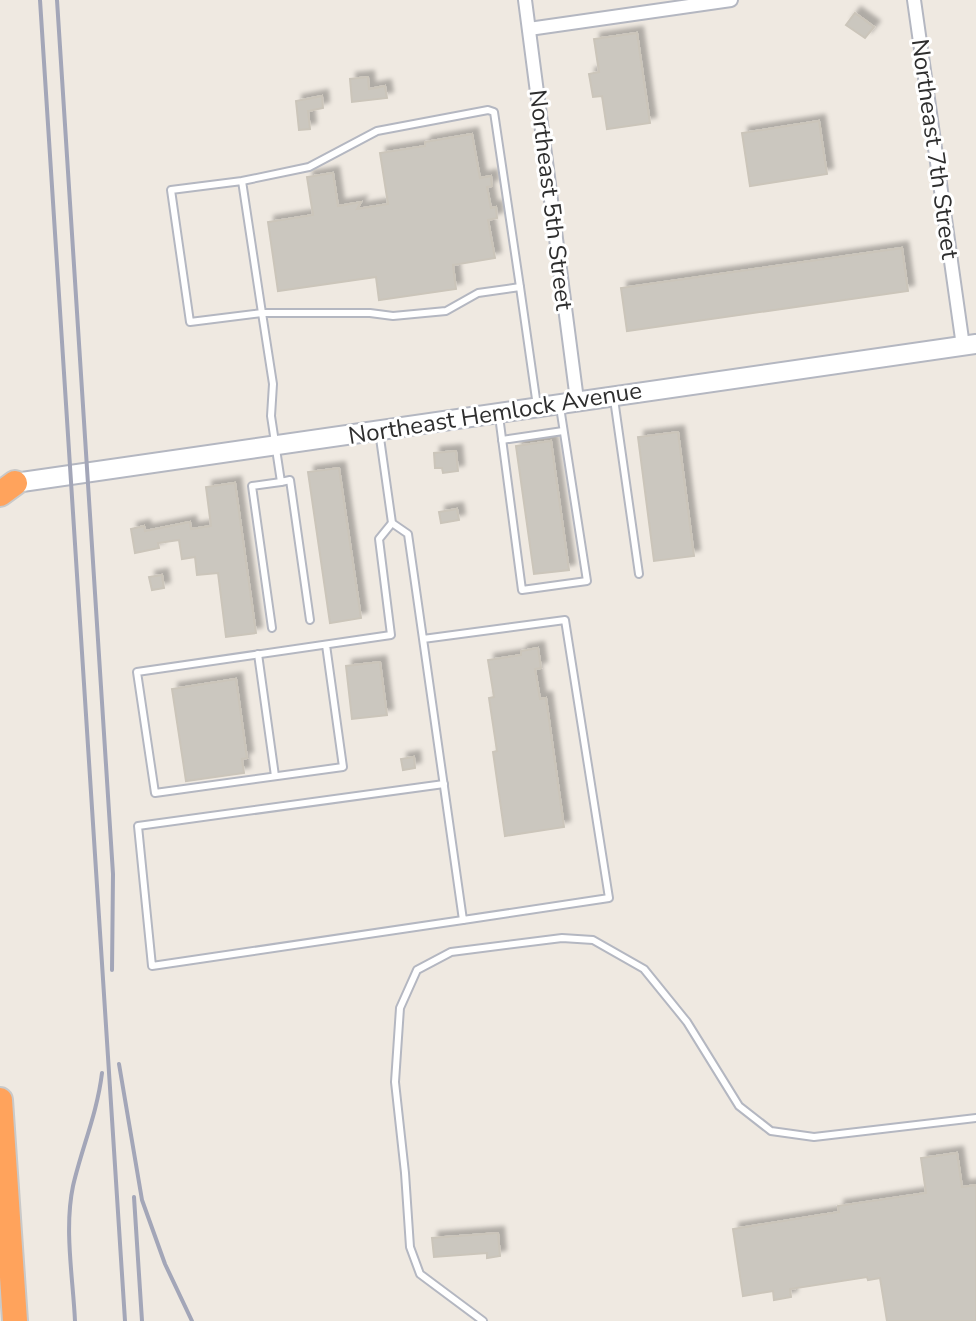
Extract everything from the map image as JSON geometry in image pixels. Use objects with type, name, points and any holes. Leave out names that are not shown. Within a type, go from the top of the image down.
[{"type":"highway","points":[[0,1100],[15,1321]]},
{"type":"street","name":"Northeast 5th Street","points":[[525,0],[568,402]]},
{"type":"street","points":[[529,29],[731,0]]},
{"type":"street","name":"Northeast 7th Street","points":[[914,0],[970,345]]},
{"type":"street","name":"Northeast Hemlock Avenue","points":[[5,486],[970,345]]},
{"type":"lane","points":[[520,287],[478,293],[446,311],[393,316],[343,312],[262,313],[190,322],[171,190],[242,181],[309,167],[377,131],[488,110],[494,112],[520,287],[537,406]]},
{"type":"lane","points":[[242,181],[273,384],[271,416],[281,482]]},
{"type":"lane","points":[[613,395],[639,574]]},
{"type":"lane","points":[[498,413],[522,590],[587,581],[563,431],[568,402]]},
{"type":"lane","points":[[326,645],[343,767],[155,793],[137,672],[391,635],[379,539],[392,523],[379,431]]},
{"type":"lane","points":[[502,440],[563,431]]},
{"type":"lane","points":[[272,628],[252,486],[290,480],[310,620]]},
{"type":"lane","points":[[392,523],[408,534],[463,920]]},
{"type":"lane","points":[[423,639],[565,620],[609,898],[152,966],[138,826],[444,784]]},
{"type":"lane","points":[[258,654],[275,776]]},
{"type":"lane","points":[[483,1321],[420,1274],[410,1247],[395,1082],[400,1008],[417,970],[451,952],[562,938],[593,940],[644,969],[687,1022],[739,1106],[771,1131],[814,1137],[976,1118]]},
{"type":"building","points":[[855,13],[874,27],[865,38],[846,25]]},
{"type":"building","points":[[637,33],[650,123],[607,129],[602,96],[593,97],[589,74],[599,72],[594,39]]},
{"type":"building","points":[[368,77],[369,89],[385,86],[387,98],[352,102],[350,79]]},
{"type":"building","points":[[322,96],[323,108],[308,111],[310,129],[299,130],[296,101]]},
{"type":"building","points":[[819,121],[827,174],[750,186],[742,133]]},
{"type":"building","points":[[472,134],[480,178],[491,176],[492,186],[487,187],[491,208],[496,207],[497,218],[488,220],[495,258],[453,265],[456,289],[379,300],[376,277],[278,291],[268,222],[313,215],[307,177],[333,173],[338,206],[361,202],[357,209],[388,204],[380,153]]},
{"type":"building","points":[[902,248],[908,291],[627,331],[621,288]]},
{"type":"building","points":[[678,432],[694,556],[654,561],[638,437]]},
{"type":"building","points":[[551,441],[569,570],[534,574],[516,446]]},
{"type":"building","points":[[456,451],[458,471],[443,473],[442,468],[435,468],[434,453]]},
{"type":"building","points":[[339,468],[361,618],[330,623],[308,472]]},
{"type":"building","points":[[235,483],[256,633],[226,637],[218,573],[197,575],[195,557],[182,559],[179,540],[158,543],[159,548],[135,553],[131,529],[144,526],[145,531],[190,522],[191,529],[211,526],[206,487]]},
{"type":"building","points":[[457,509],[459,520],[441,523],[439,512]]},
{"type":"building","points":[[162,575],[164,588],[152,590],[149,577]]},
{"type":"building","points":[[538,648],[541,668],[535,669],[540,699],[546,698],[564,827],[505,836],[493,752],[497,751],[489,698],[494,697],[488,660],[521,655],[521,651]]},
{"type":"building","points":[[380,662],[387,715],[352,719],[346,666]]},
{"type":"building","points":[[236,679],[247,758],[242,759],[244,773],[186,781],[172,689]]},
{"type":"building","points":[[414,757],[415,768],[403,770],[401,759]]},
{"type":"building","points":[[957,1153],[962,1187],[976,1185],[976,1321],[887,1321],[880,1278],[868,1280],[867,1277],[790,1289],[791,1297],[774,1300],[773,1291],[743,1296],[733,1229],[839,1212],[838,1206],[926,1193],[921,1158]]},
{"type":"building","points":[[498,1233],[500,1256],[487,1258],[487,1253],[434,1257],[432,1238]]},
{"type":"railway","points":[[40,0],[125,1321]]},
{"type":"railway","points":[[57,0],[113,874],[112,970]]},
{"type":"railway","points":[[119,1064],[142,1200],[165,1264],[192,1321]]},
{"type":"railway","points":[[75,1321],[69,1236],[70,1202],[102,1073]]},
{"type":"railway","points":[[134,1197],[142,1321]]}]
